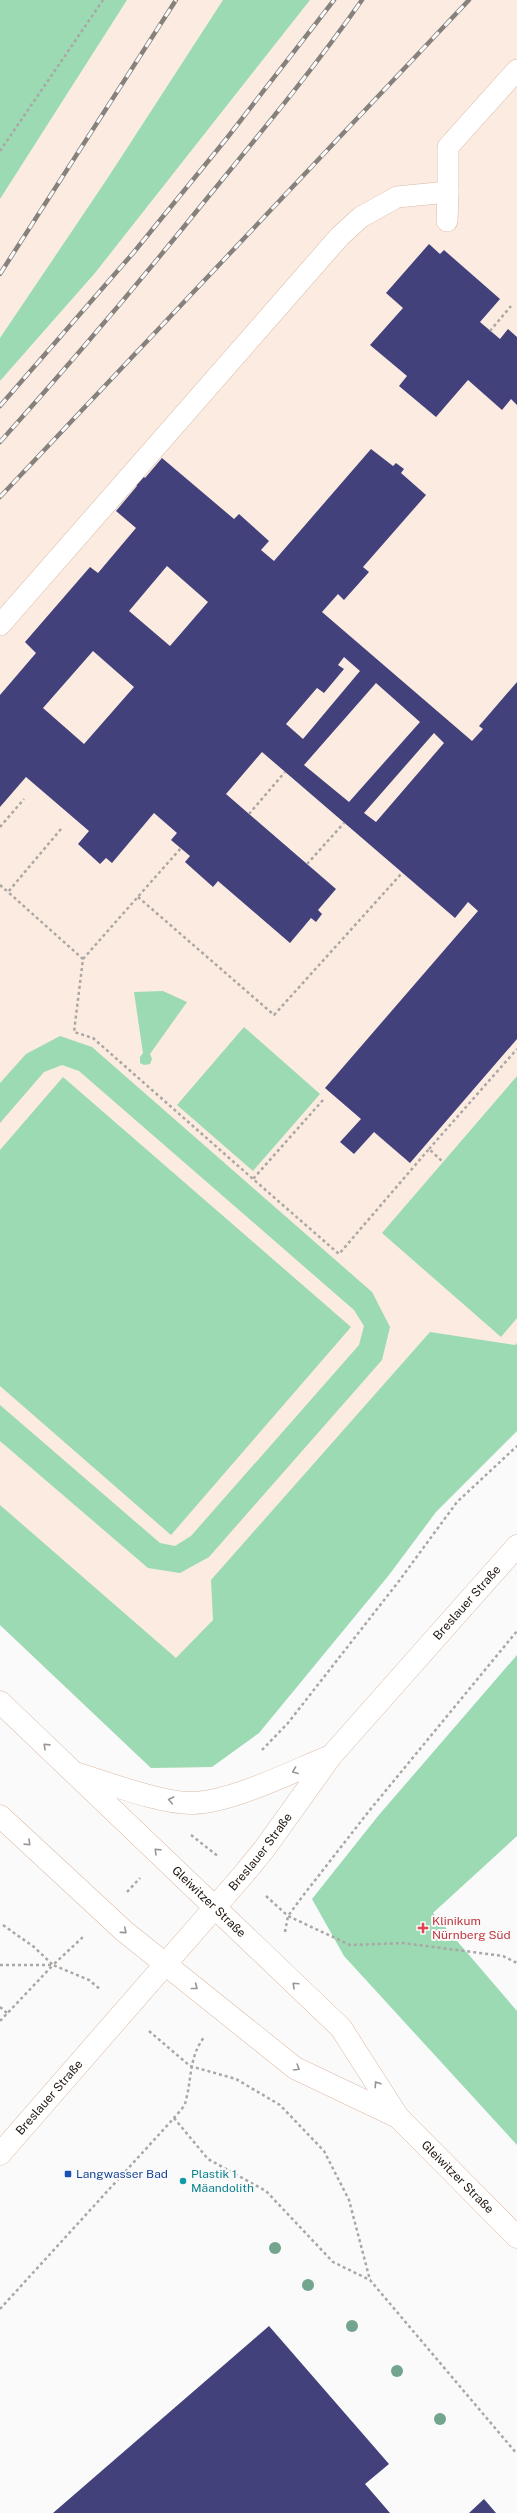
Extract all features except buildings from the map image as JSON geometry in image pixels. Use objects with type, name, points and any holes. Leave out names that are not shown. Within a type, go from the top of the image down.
[{"type":"main road","name":"Breslauer Straße","points":[[0,2154],[265,1848],[331,1756],[517,1546]]},
{"type":"main road","name":"Gleiwitzer Straße","points":[[0,1702],[341,2028],[398,2117],[517,2237]]},
{"type":"main road","points":[[75,1773],[170,1800],[191,1803],[206,1802],[246,1790],[331,1756]]},
{"type":"main road","name":"Gleiwitzer Straße","points":[[0,1816],[89,1900],[164,1964],[295,2068],[398,2117]]},
{"type":"lane","points":[[448,222],[448,147],[517,70]]},
{"type":"lane","points":[[0,626],[340,236],[361,217],[397,197],[448,192]]},
{"type":"path","points":[[0,151],[103,0]]},
{"type":"path","points":[[490,331],[511,306]]},
{"type":"path","points":[[249,814],[285,772]]},
{"type":"path","points":[[0,827],[24,800]]},
{"type":"path","points":[[307,864],[344,823]]},
{"type":"path","points":[[8,892],[61,829]]},
{"type":"path","points":[[181,848],[83,959],[74,1032],[93,1038],[339,1254],[517,1049]]},
{"type":"path","points":[[138,897],[274,1015],[402,873]]},
{"type":"path","points":[[0,885],[83,959]]},
{"type":"path","points":[[253,1179],[323,1100]]},
{"type":"path","points":[[429,1150],[443,1162]]},
{"type":"path","points":[[288,1723],[399,1581],[456,1502],[517,1446]]},
{"type":"path","points":[[270,1960],[284,1942],[288,1916],[369,1810],[517,1632]]},
{"type":"path","points":[[288,1916],[350,1945],[403,1943],[503,1956],[517,1963]]},
{"type":"path","points":[[0,2021],[53,1965]]},
{"type":"path","points":[[0,2007],[7,2013]]},
{"type":"path","points":[[0,2309],[174,2118],[186,2102],[190,2066],[198,2046],[226,2012]]},
{"type":"path","points":[[190,2066],[236,2079],[280,2105],[324,2151],[349,2200],[370,2280]]},
{"type":"path","points":[[174,2118],[208,2159],[266,2191],[333,2262],[370,2280],[517,2454]]},
{"type":"shaded area","points":[[127,0],[223,0],[107,179],[0,338],[0,199]]},
{"type":"shaded area","points":[[310,0],[517,0],[517,1399],[212,1767],[151,1768],[0,1625],[0,381],[95,273]]},
{"type":"green space","points":[[0,0],[127,0],[0,199]]},
{"type":"green space","points":[[223,0],[310,0],[95,273],[0,381],[0,338],[107,179]]},
{"type":"green space","points":[[163,991],[187,1002],[150,1054],[152,1059],[150,1064],[144,1065],[140,1063],[140,1057],[143,1053],[134,992]]},
{"type":"green space","points":[[244,1027],[320,1094],[253,1171],[177,1105]]},
{"type":"green space","points":[[60,1036],[92,1047],[372,1292],[390,1327],[382,1360],[209,1557],[180,1573],[148,1568],[0,1441],[0,1405],[160,1543],[175,1546],[191,1536],[359,1345],[364,1326],[354,1310],[79,1071],[62,1065],[44,1072],[0,1123],[0,1083],[26,1054]]},
{"type":"green space","points":[[517,1076],[517,1318],[501,1337],[382,1233]]},
{"type":"green space","points":[[63,1077],[351,1327],[171,1535],[0,1386],[0,1150]]},
{"type":"green space","points":[[430,1332],[515,1345],[517,1343],[517,1431],[436,1512],[389,1575],[259,1733],[212,1767],[151,1768],[0,1625],[0,1505],[176,1658],[213,1620],[211,1580]]},
{"type":"green space","name":"Klinikum Nürnberg Süd","points":[[517,1655],[517,1836],[433,1913],[517,2011],[517,2145],[344,1956],[312,1899],[378,1816]]},
{"type":"railway","points":[[0,274],[176,0]]},
{"type":"railway","points":[[0,406],[134,252],[227,138],[334,0]]},
{"type":"railway","points":[[0,442],[129,293],[265,128],[362,0]]},
{"type":"railway","points":[[0,497],[469,0]]},
{"type":"place","name":"Klinikum Nürnberg Süd","points":[[423,1928]]},
{"type":"place","name":"Langwasser Bad","points":[[68,2174]]},
{"type":"place","name":"Plastik 1 Mäandolith","points":[[183,2181]]}]
